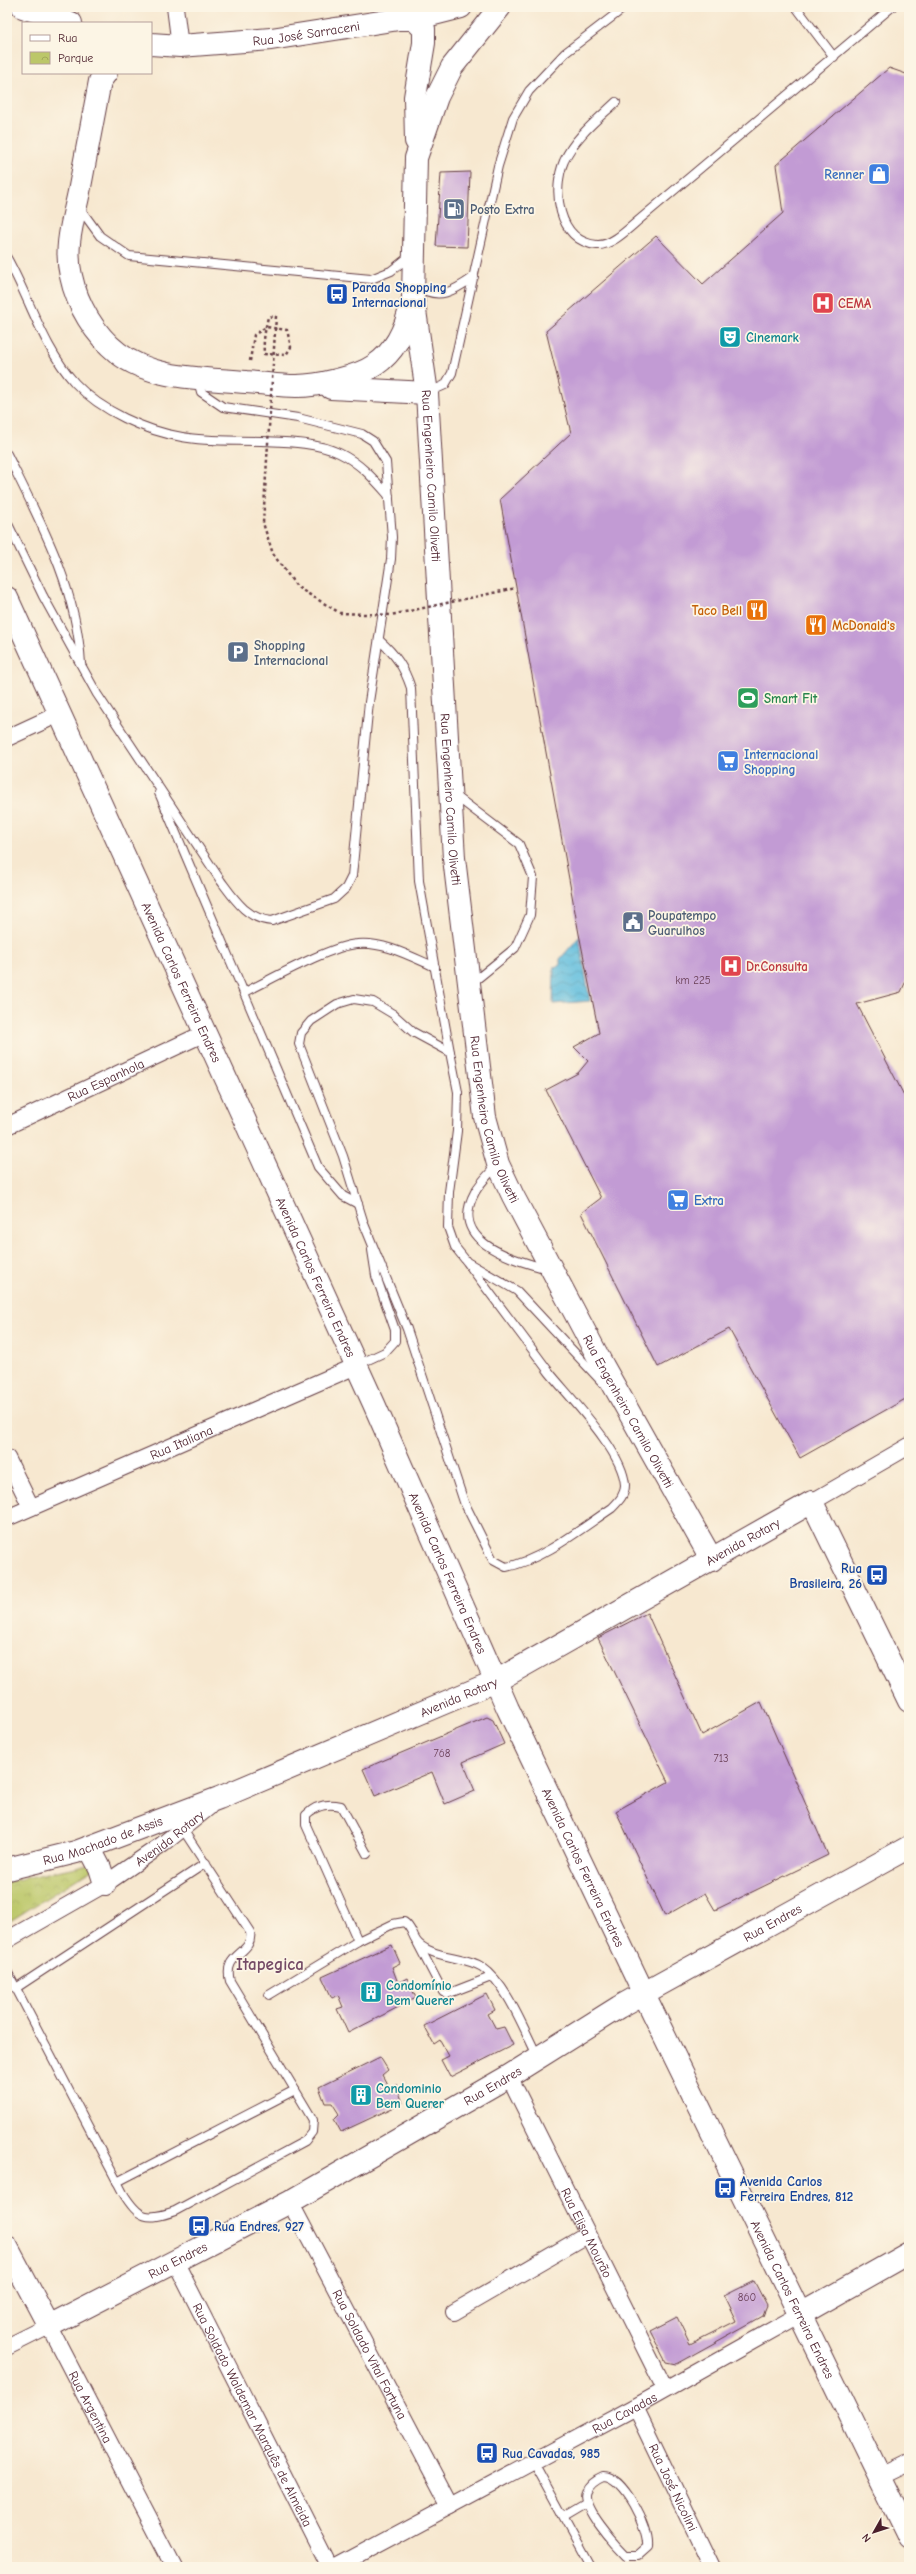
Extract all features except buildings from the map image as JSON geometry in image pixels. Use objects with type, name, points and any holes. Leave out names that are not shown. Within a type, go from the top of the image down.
[{"type":"street","points":[[23,7],[69,22]]},
{"type":"street","points":[[175,7],[180,46]]},
{"type":"street","points":[[416,158],[416,97],[425,37],[424,29],[414,19],[433,7]]},
{"type":"street","name":"Rua José Sarraceni","points":[[152,44],[180,46],[271,39],[399,19],[414,19],[461,7]]},
{"type":"street","name":"Rua Engenheiro Camilo Olivetti","points":[[500,7],[452,67],[437,97],[416,158],[413,291],[427,393],[454,858],[468,986],[485,1118],[498,1164],[552,1270],[603,1366],[631,1413],[712,1560]]},
{"type":"street","points":[[101,76],[77,203],[70,231],[68,259],[74,290],[92,325],[118,353],[127,359],[151,369],[197,378],[298,386],[427,393]]},
{"type":"street","points":[[298,386],[345,378],[375,365],[388,355],[398,342],[407,324],[413,291]]},
{"type":"street","name":"Avenida Carlos Ferreira Endres","points":[[7,598],[61,713],[356,1366],[496,1681],[644,1994],[909,2537]]},
{"type":"street","points":[[7,738],[61,713]]},
{"type":"street","name":"Rua Espanhola","points":[[7,1126],[205,1033]]},
{"type":"street","name":"Rua Italiana","points":[[7,1518],[356,1366]]},
{"type":"street","name":"Avenida Rotary","points":[[7,1940],[105,1884],[182,1828],[219,1798],[496,1681],[712,1560],[909,1446]]},
{"type":"street","points":[[7,1458],[31,1507]]},
{"type":"street","points":[[812,1502],[909,1701]]},
{"type":"street","name":"Rua Machado de Assis","points":[[7,1868],[89,1847],[219,1798]]},
{"type":"street","points":[[89,1847],[100,1868],[105,1884]]},
{"type":"street","name":"Rua Endres","points":[[7,2347],[176,2263],[290,2202],[509,2076],[644,1994],[909,1847]]},
{"type":"street","name":"Rua Elisa Mourão","points":[[509,2076],[665,2389]]},
{"type":"street","name":"Rua Soldado Vital Fortuna","points":[[290,2202],[450,2506]]},
{"type":"street","points":[[454,2312],[587,2235]]},
{"type":"street","name":"Rua Argentina","points":[[7,2247],[174,2567]]},
{"type":"street","name":"Rua Cavadas","points":[[336,2567],[635,2407],[909,2253]]},
{"type":"street","name":"Rua Soldado Waldemar Marquês de Almeida","points":[[176,2263],[330,2567]]},
{"type":"street","name":"Rua José Nicolini","points":[[635,2407],[712,2567]]},
{"type":"street","points":[[880,2476],[909,2462]]},
{"type":"lane","points":[[427,393],[445,385],[452,373],[498,166],[513,118],[529,91],[565,53],[625,7]]},
{"type":"lane","points":[[796,7],[834,57]]},
{"type":"lane","points":[[616,102],[587,128],[574,144],[564,161],[558,184],[559,205],[564,221],[571,231],[584,240],[597,245],[610,242],[640,219],[892,7]]},
{"type":"lane","points":[[77,203],[100,236],[129,256],[372,279],[391,271],[414,253]]},
{"type":"lane","points":[[7,258],[50,347],[63,368],[76,384],[102,404],[139,424],[182,437],[295,442],[338,453],[359,465],[389,496]]},
{"type":"lane","points":[[413,291],[443,295],[456,290],[474,277]]},
{"type":"lane","points":[[7,522],[81,667],[221,881],[244,910],[261,920],[272,921],[334,899],[346,888],[352,876],[369,702],[379,640],[392,536],[388,471],[382,451],[373,441],[362,434],[298,418],[224,407],[201,392],[197,378]]},
{"type":"lane","points":[[7,454],[63,574],[80,640],[81,667]]},
{"type":"lane","points":[[379,640],[398,658],[405,669],[411,688],[419,881],[425,923],[435,967],[458,1092],[457,1131],[449,1192],[448,1227],[455,1247],[551,1374],[580,1407],[618,1463],[623,1477],[624,1493],[612,1508],[570,1536],[517,1565],[506,1567],[493,1560],[478,1533],[464,1502],[407,1329],[372,1244],[335,1133],[303,1058],[299,1044],[301,1033],[311,1021],[337,1004],[354,999],[373,1002],[393,1014],[414,1032],[450,1052]]},
{"type":"lane","points":[[151,774],[245,992],[318,1167],[344,1196],[358,1204]]},
{"type":"lane","points":[[449,791],[519,844],[533,877],[530,915],[515,948],[468,986]]},
{"type":"lane","points":[[245,992],[338,948],[357,944],[390,949],[435,967]]},
{"type":"lane","points":[[498,1164],[475,1191],[470,1202],[470,1227],[478,1239],[490,1249],[552,1270]]},
{"type":"lane","points":[[356,1366],[385,1352],[395,1341],[395,1330],[376,1276],[372,1244]]},
{"type":"lane","points":[[467,1262],[517,1291],[538,1311],[631,1413]]},
{"type":"lane","points":[[358,1941],[353,1934],[306,1825],[306,1815],[311,1810],[328,1803],[341,1806],[367,1854]]},
{"type":"lane","points":[[7,1971],[117,2182],[133,2209],[140,2216],[156,2218],[175,2211],[305,2141],[312,2132],[313,2120],[230,1981],[228,1973],[230,1963],[248,1945],[251,1939],[250,1932],[182,1828]]},
{"type":"lane","points":[[16,1988],[206,1863]]},
{"type":"lane","points":[[269,1995],[358,1941],[393,1924],[404,1922],[410,1926],[443,1992],[448,1994],[491,1977]]},
{"type":"lane","points":[[418,1944],[435,1954],[481,1966],[506,1994],[539,2058]]},
{"type":"lane","points":[[117,2182],[294,2090]]},
{"type":"lane","points":[[533,2461],[591,2567]]},
{"type":"lane","points":[[603,2477],[614,2480],[640,2515],[648,2538],[647,2547],[638,2555],[626,2555],[617,2546],[586,2504],[586,2492],[592,2483],[603,2477]]},
{"type":"lane","points":[[564,2516],[586,2504]]},
{"type":"path","points":[[248,382],[254,335],[266,327],[276,328],[286,330],[291,347],[286,355],[274,355],[264,354],[263,339],[266,327],[268,317],[276,316],[276,328],[274,355],[263,523],[273,554],[297,587],[340,613],[391,615],[516,588]]},
{"type":"green space","points":[[107,1860],[7,1923],[7,1882]]},
{"type":"water","points":[[579,937],[590,1001],[553,1004],[554,967],[560,965],[560,959]]},
{"type":"place","name":"Renner","points":[[879,174]]},
{"type":"place","name":"Posto Extra","points":[[454,209]]},
{"type":"place","name":"Parada Shopping Internacional","points":[[337,294]]},
{"type":"place","name":"CEMA","points":[[823,303]]},
{"type":"place","name":"Cinemark","points":[[730,337]]},
{"type":"place","name":"Taco Bell","points":[[757,610]]},
{"type":"place","name":"McDonald's","points":[[816,625]]},
{"type":"place","name":"Shopping Internacional","points":[[238,652]]},
{"type":"place","name":"Smart Fit","points":[[748,698]]},
{"type":"place","name":"Internacional Shopping","points":[[728,761]]},
{"type":"place","name":"Poupatempo Guarulhos","points":[[633,922]]},
{"type":"place","name":"Dr.Consulta","points":[[731,966]]},
{"type":"place","name":"Extra","points":[[678,1200]]},
{"type":"place","name":"Rua Brasileira, 26","points":[[877,1575]]},
{"type":"place","name":"Condomínio Bem Querer","points":[[371,1992]]},
{"type":"place","name":"Condominio Bem Querer","points":[[361,2095]]},
{"type":"place","name":"Avenida Carlos Ferreira Endres, 812","points":[[725,2188]]},
{"type":"place","name":"Rua Endres, 927","points":[[199,2226]]},
{"type":"place","name":"Rua Cavadas, 985","points":[[487,2453]]},
{"type":"district","name":"Itapegica","points":[[270,1964]]}]
